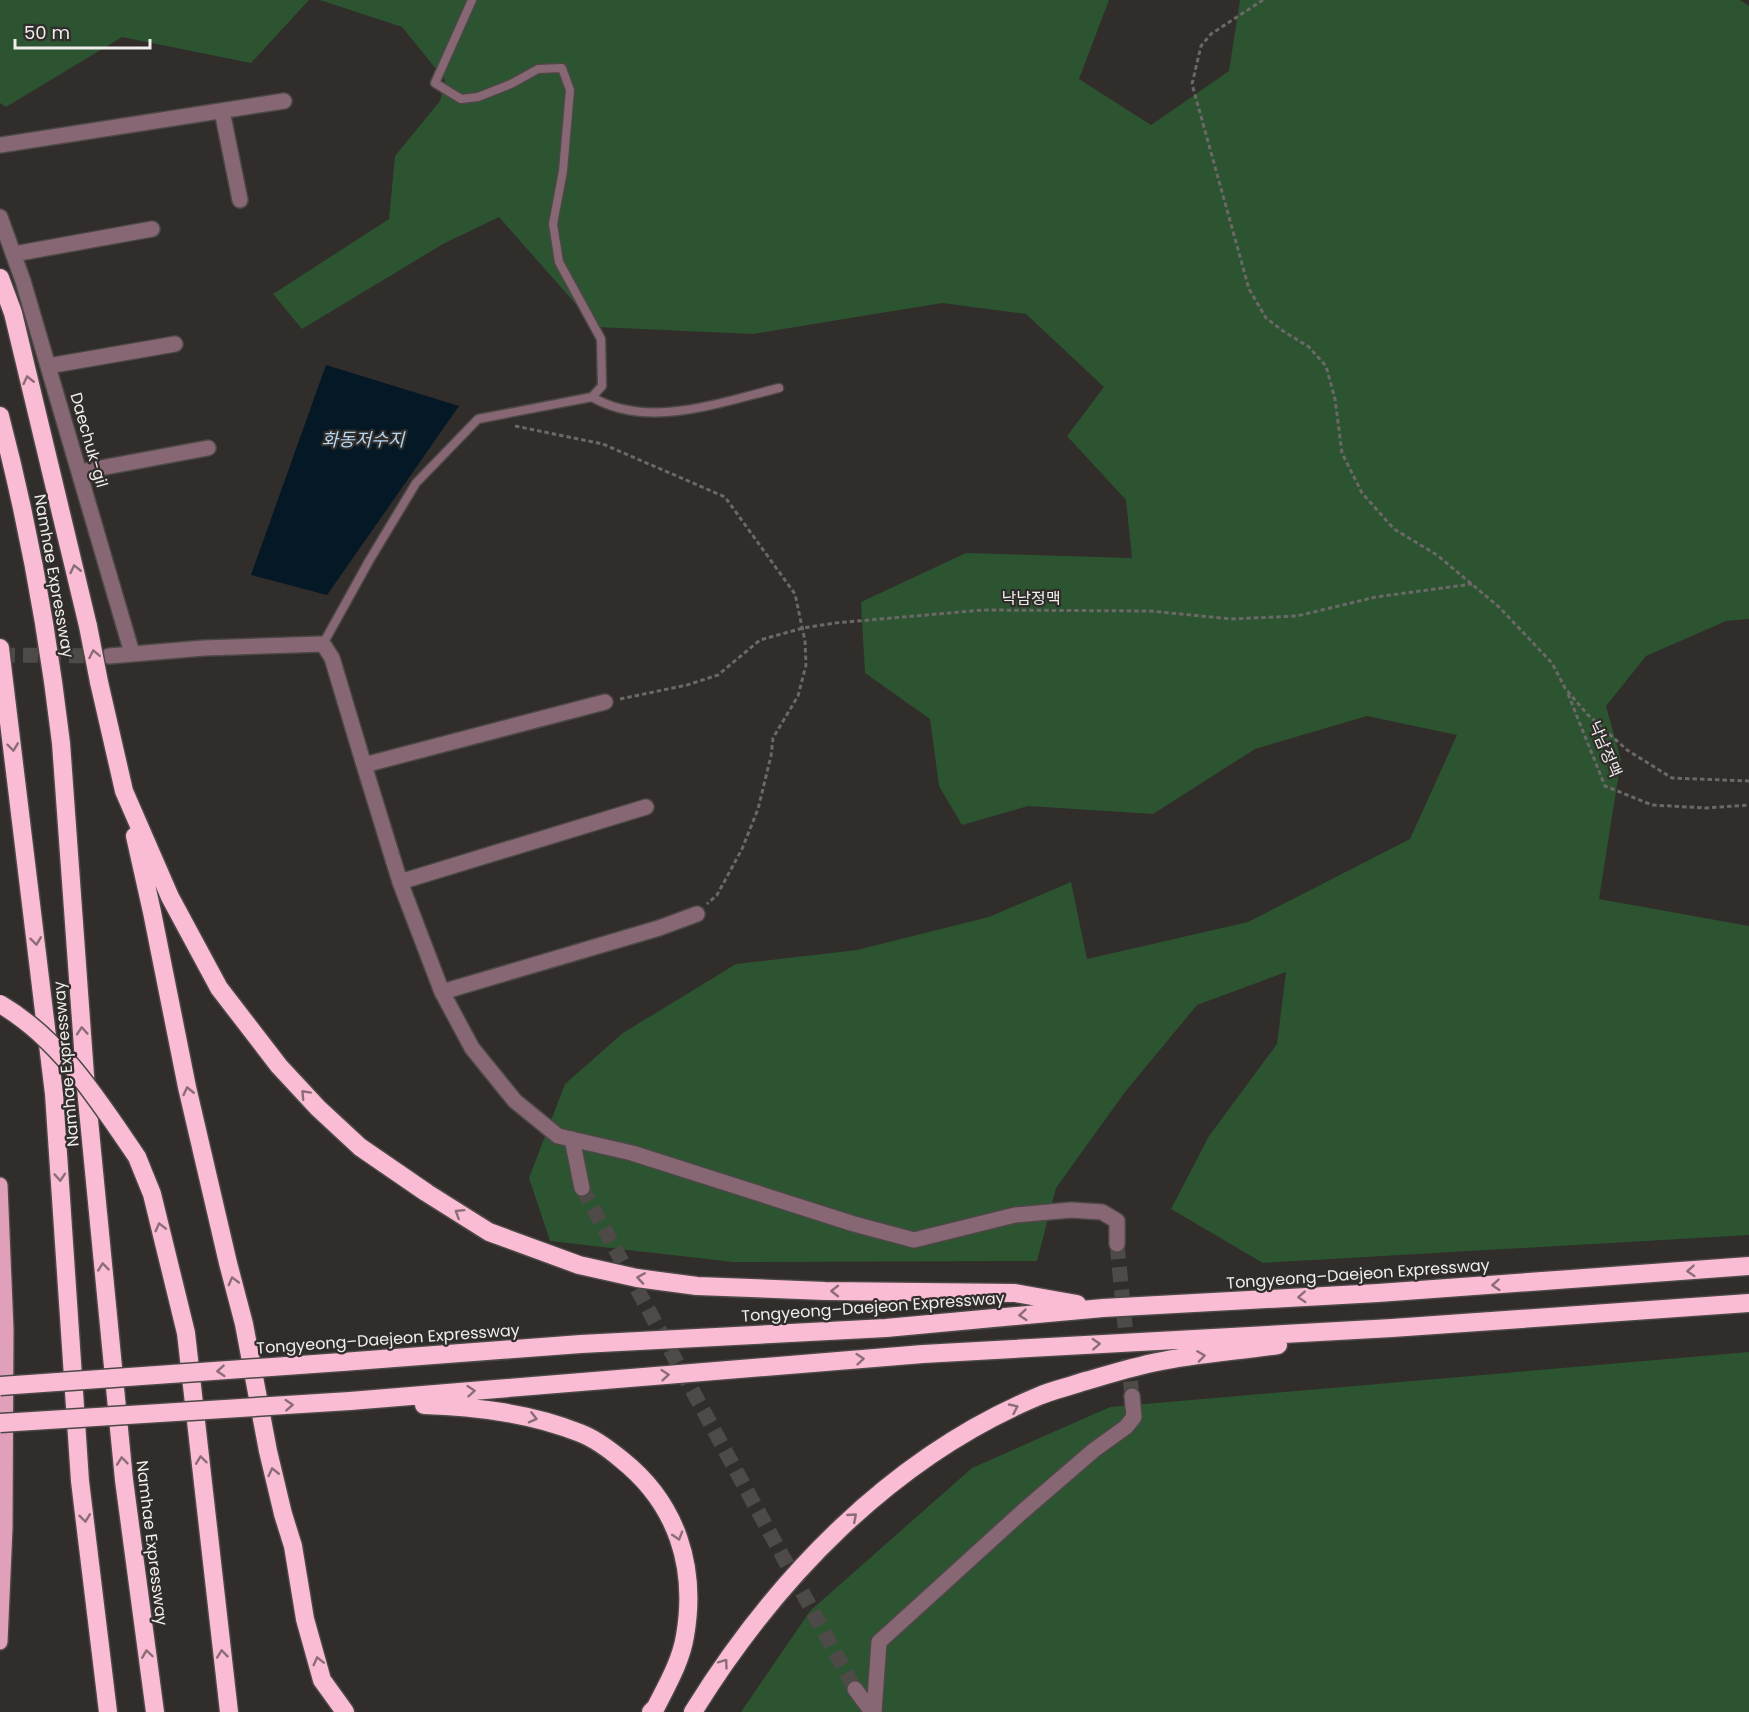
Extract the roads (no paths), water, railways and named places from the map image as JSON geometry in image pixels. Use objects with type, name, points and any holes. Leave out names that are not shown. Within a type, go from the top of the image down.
[{"type":"highway","points":[[0,278],[13,313],[88,626],[152,912],[187,1087],[244,1324],[283,1514],[294,1546],[305,1618],[322,1680],[345,1712]]},
{"type":"highway","name":"Namhae Expressway","points":[[0,416],[19,489],[55,693],[61,743],[86,1089],[123,1468],[155,1712]]},
{"type":"highway","name":"Namhae Expressway","points":[[0,648],[54,1094],[80,1481],[108,1712]]},
{"type":"highway","points":[[124,790],[170,897],[219,988],[279,1066],[318,1108],[360,1147],[489,1232],[579,1265],[637,1278],[697,1286],[825,1291],[1015,1293],[1103,1308]]},
{"type":"highway","points":[[0,1004],[19,1015],[64,1057],[102,1105],[138,1157],[152,1194],[186,1333],[229,1712]]},
{"type":"highway","name":"Tongyeong–Daejeon Expressway","points":[[0,1386],[581,1344],[885,1328],[1103,1308],[1389,1293],[1749,1266]]},
{"type":"highway","points":[[0,1423],[350,1401],[923,1354],[1392,1328],[1749,1303]]},
{"type":"highway","points":[[693,1712],[721,1667],[765,1610],[831,1535],[932,1454],[983,1422],[1041,1395],[1156,1362],[1392,1328]]},
{"type":"highway","points":[[350,1401],[441,1405],[496,1410],[534,1417],[583,1434],[607,1448],[632,1468],[663,1503],[676,1527],[688,1582],[685,1637],[672,1673],[656,1707],[651,1712]]},
{"type":"main road","points":[[0,1185],[6,1353],[5,1528],[0,1642]]},
{"type":"street","points":[[0,145],[284,101]]},
{"type":"street","points":[[222,111],[240,200]]},
{"type":"street","name":"Daechuk-gil","points":[[0,217],[14,254],[48,366],[132,653]]},
{"type":"street","points":[[14,254],[152,230]]},
{"type":"street","points":[[48,366],[175,344]]},
{"type":"street","points":[[79,472],[208,448]]},
{"type":"street","points":[[109,656],[204,648],[323,644],[332,658],[400,882],[442,992],[472,1048],[515,1101],[558,1136],[632,1154],[854,1224],[914,1240],[1015,1215],[1071,1210],[1102,1212],[1117,1221],[1117,1244]]},
{"type":"street","points":[[364,765],[605,702]]},
{"type":"street","points":[[400,882],[646,807]]},
{"type":"street","points":[[442,992],[697,914]]},
{"type":"street","points":[[572,1139],[582,1188]]},
{"type":"street","points":[[873,1712],[879,1642],[1022,1512],[1094,1450],[1126,1427],[1134,1417],[1132,1396]]},
{"type":"street","points":[[855,1689],[873,1712]]},
{"type":"lane","points":[[323,644],[416,483],[478,419],[592,397],[602,386],[601,339],[559,262],[553,224],[563,171],[570,90],[562,68],[538,69],[511,84],[478,97],[461,99],[435,83],[472,0]]},
{"type":"lane","points":[[592,397],[605,405],[652,412],[687,410],[720,404],[779,388]]},
{"type":"water","name":"화동저수지","points":[[326,365],[459,406],[327,595],[251,575]]},
{"type":"tunnel","points":[[0,655],[103,656]]},
{"type":"tunnel","points":[[582,1188],[855,1689]]},
{"type":"tunnel","points":[[1117,1244],[1132,1396]]}]
